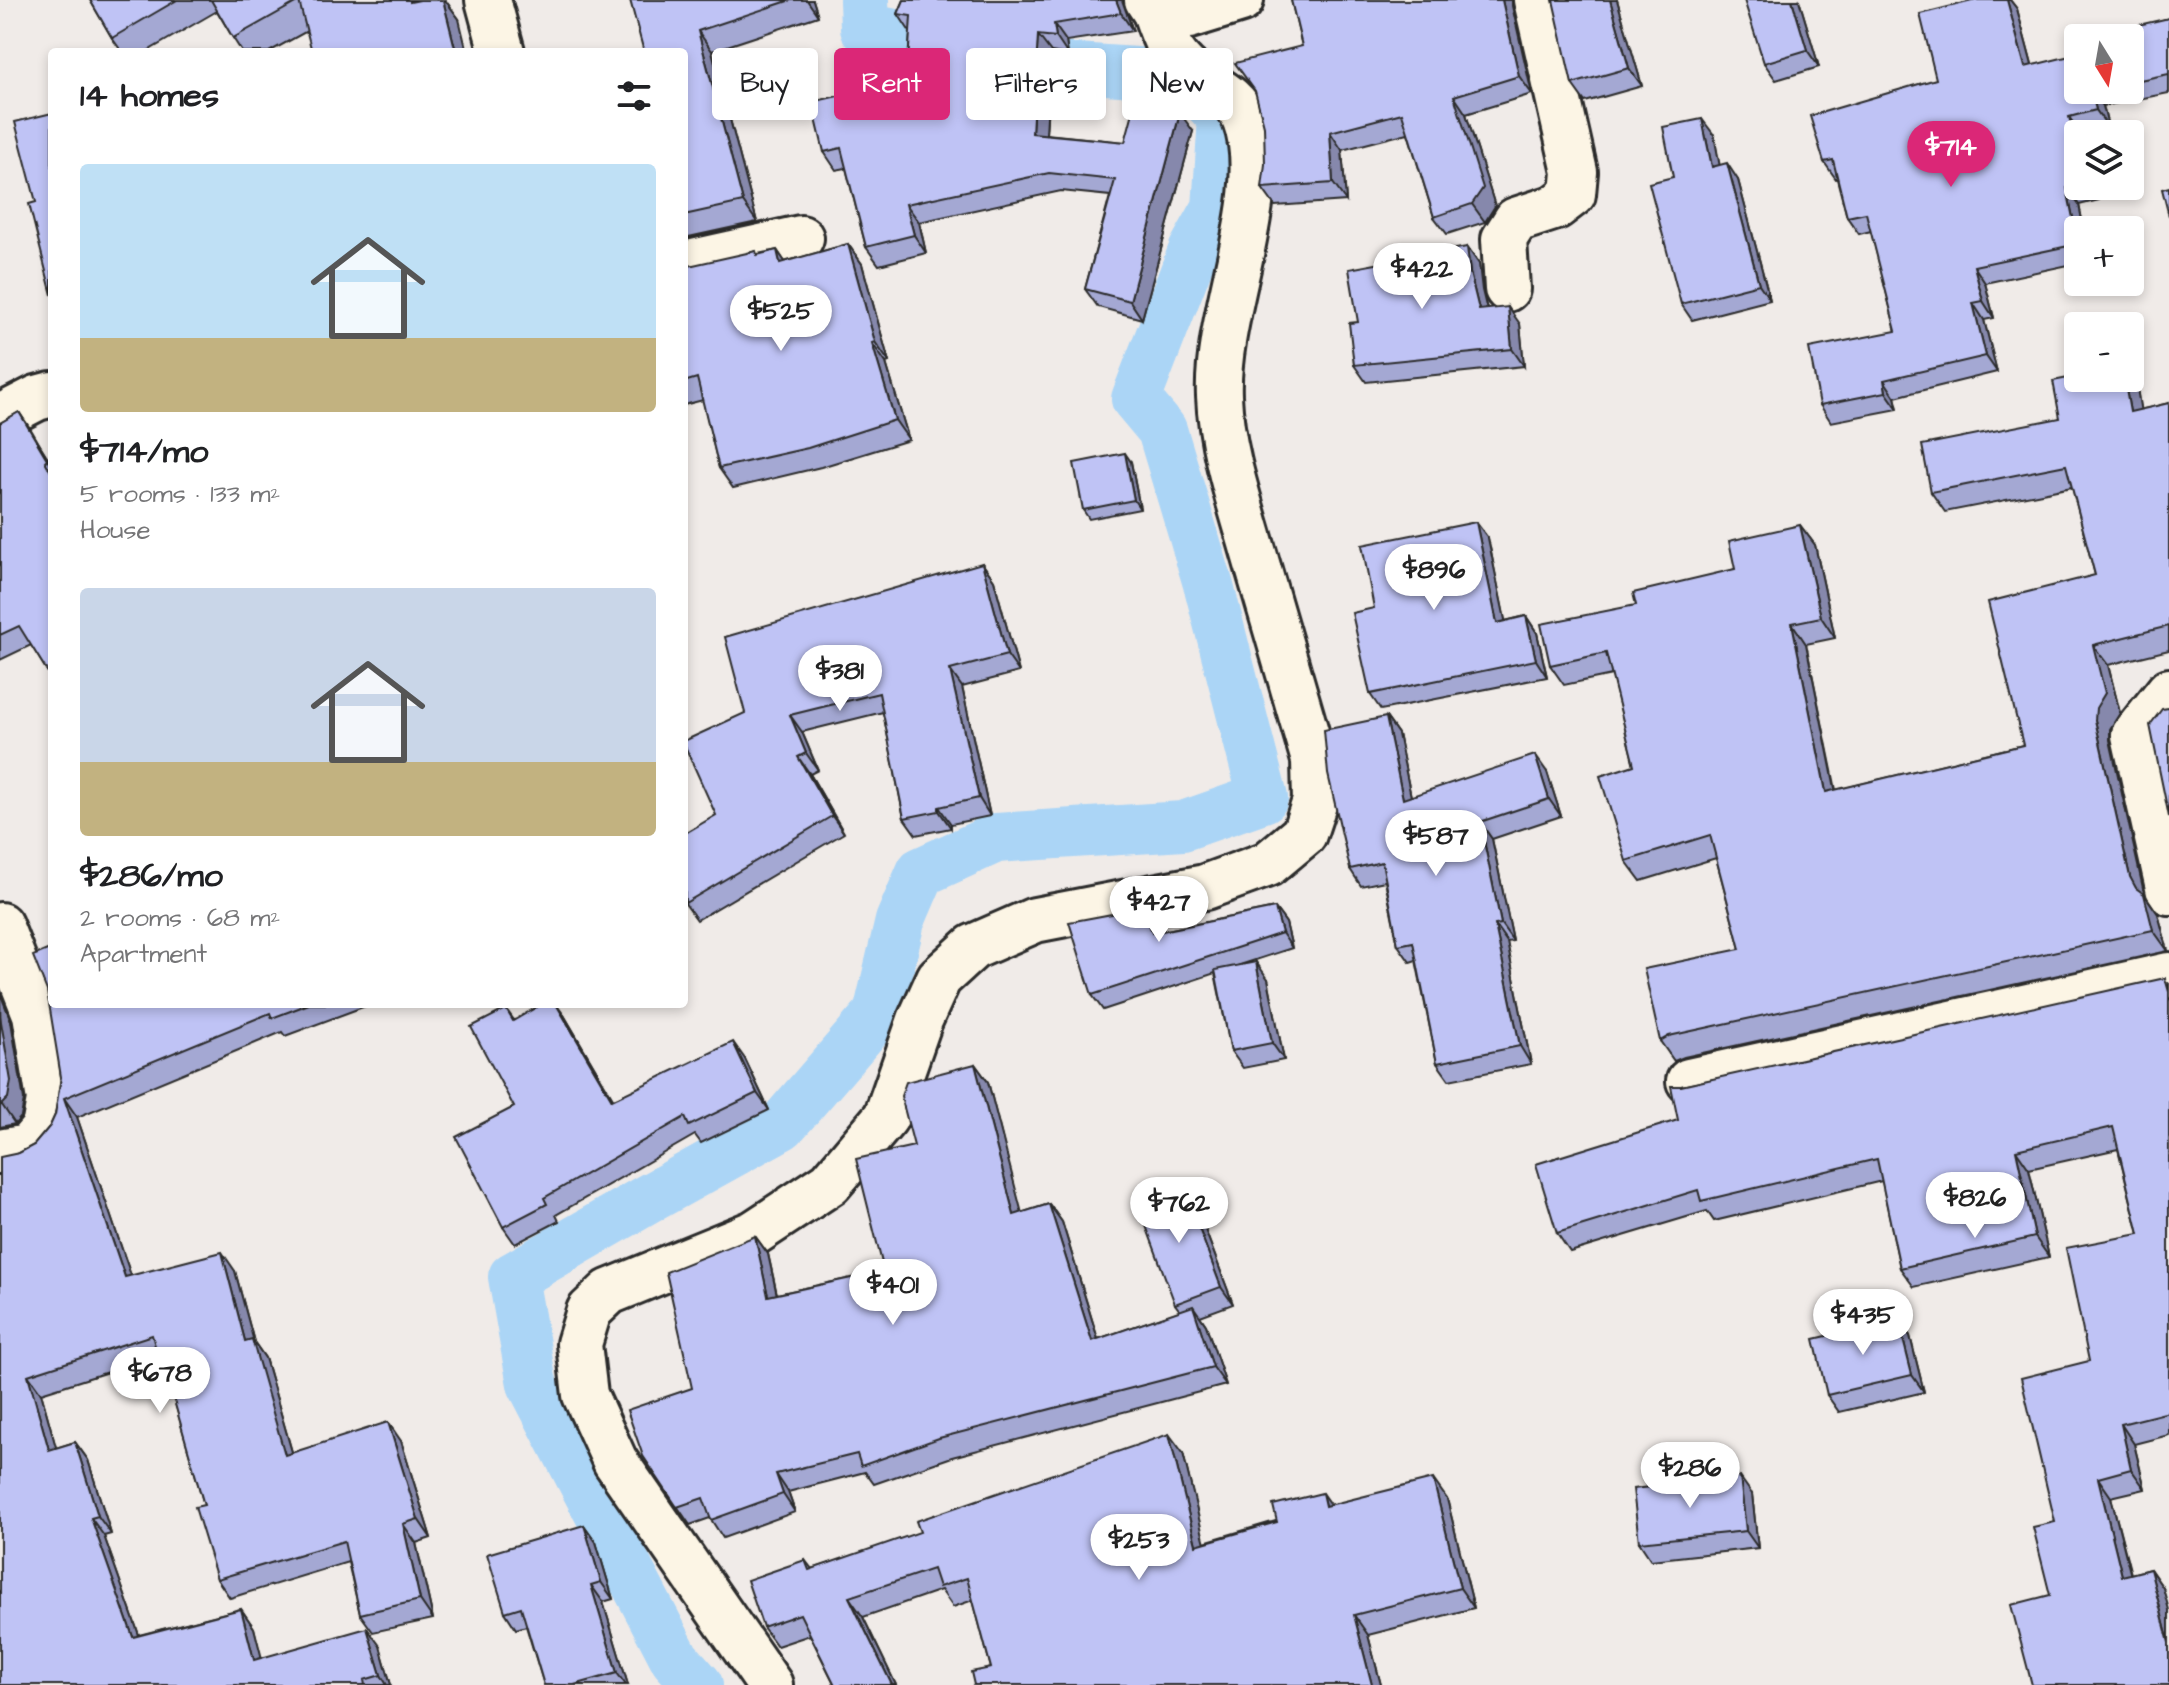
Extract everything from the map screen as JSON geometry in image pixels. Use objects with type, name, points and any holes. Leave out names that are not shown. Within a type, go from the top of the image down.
[{"type":"street","points":[[488,0],[501,48]]},
{"type":"street","points":[[1151,6],[1189,16],[1241,0]]},
{"type":"street","points":[[1507,289],[1504,239],[1516,220],[1556,207],[1573,194],[1575,172],[1536,0]]},
{"type":"street","points":[[770,1685],[615,1461],[585,1395],[579,1344],[589,1311],[609,1292],[754,1233],[830,1183],[886,1117],[920,1020],[939,978],[973,947],[1035,920],[1205,887],[1268,864],[1304,834],[1315,801],[1314,760],[1231,473],[1219,396],[1223,330],[1250,205],[1254,157],[1245,118],[1226,94],[1191,73],[1166,45],[1151,6]]},
{"type":"street","points":[[688,263],[801,238]]},
{"type":"street","points":[[2169,691],[2134,735],[2169,892]]},
{"type":"street","points":[[0,925],[35,1014],[49,1100],[44,1128],[28,1147],[0,1152]]},
{"type":"street","points":[[1689,1081],[2169,975]]},
{"type":"building","points":[[90,0],[177,0],[112,38]]},
{"type":"building","points":[[211,0],[443,0],[455,48],[311,48],[299,1],[233,38]]},
{"type":"building","points":[[630,0],[791,0],[698,31],[712,84],[712,120],[721,120],[743,202],[688,214],[688,48],[643,48]]},
{"type":"building","points":[[904,0],[1116,0],[1121,13],[1054,24],[1056,37],[1038,35],[1037,48],[966,48],[966,120],[1033,120],[1032,133],[1125,142],[1131,120],[1178,120],[1130,301],[1085,289],[1115,180],[1049,173],[906,204],[914,235],[866,247],[841,148],[824,152],[816,120],[818,101],[834,97],[834,120],[950,120],[950,48],[909,48],[911,16],[898,14]]},
{"type":"building","points":[[1291,0],[1502,0],[1519,76],[1454,96],[1483,188],[1472,204],[1434,217],[1402,113],[1330,132],[1333,183],[1262,188],[1264,126],[1255,91],[1235,63],[1302,46]]},
{"type":"building","points":[[1553,0],[1610,0],[1629,68],[1572,84]]},
{"type":"building","points":[[1744,0],[1792,0],[1807,50],[1764,63]]},
{"type":"building","points":[[1976,0],[2007,0],[2025,67],[2064,57],[2064,104],[2094,104],[2096,110],[2064,120],[2064,200],[2069,200],[2072,216],[2064,216],[2064,247],[1974,266],[1983,301],[1973,303],[1986,356],[1884,380],[1886,392],[1820,405],[1809,348],[1896,331],[1866,213],[1847,217],[1833,160],[1824,162],[1810,116],[1936,79],[1920,14]]},
{"type":"building","points":[[2169,18],[2169,74],[2144,79],[2143,24]]},
{"type":"building","points":[[48,114],[48,279],[29,204],[36,202],[15,122]]},
{"type":"building","points":[[1702,119],[1712,167],[1727,163],[1759,284],[1681,304],[1649,183],[1673,177],[1663,127]]},
{"type":"building","points":[[2169,187],[2169,216],[2162,189]]},
{"type":"building","points":[[848,244],[895,420],[808,448],[719,468],[697,378],[688,381],[688,266],[756,251],[757,255],[777,250],[780,263]]},
{"type":"building","points":[[1467,247],[1479,310],[1508,307],[1512,349],[1354,365],[1349,323],[1358,322],[1349,269]]},
{"type":"building","points":[[2064,379],[2064,392],[2126,392],[2130,412],[2169,403],[2169,626],[2093,645],[2105,693],[2096,708],[2095,720],[2130,877],[2144,894],[2153,930],[1669,1036],[1660,1041],[1644,969],[1740,949],[1710,835],[1626,861],[1600,776],[1634,765],[1606,653],[1550,665],[1541,624],[1636,605],[1633,593],[1735,569],[1729,541],[1800,525],[1821,617],[1792,623],[1826,792],[2023,745],[1988,602],[2095,575],[2066,465],[1931,492],[1922,445],[2060,418],[2053,381]]},
{"type":"building","points":[[19,412],[47,459],[48,673],[19,626],[0,635],[0,423]]},
{"type":"building","points":[[1125,453],[1134,500],[1083,510],[1074,463]]},
{"type":"building","points":[[1476,522],[1497,623],[1526,616],[1536,660],[1370,694],[1352,613],[1374,608],[1362,545]]},
{"type":"building","points":[[982,563],[1007,655],[950,670],[979,798],[904,818],[879,693],[790,715],[806,753],[798,757],[832,816],[688,901],[688,832],[716,815],[688,753],[688,739],[745,713],[725,637]]},
{"type":"building","points":[[2169,708],[2169,817],[2150,725],[2162,709]]},
{"type":"building","points":[[1386,717],[1403,799],[1535,755],[1549,799],[1480,822],[1501,924],[1495,925],[1520,1046],[1437,1063],[1413,942],[1398,945],[1382,862],[1350,869],[1328,774],[1324,730]]},
{"type":"building","points":[[1144,908],[1152,933],[1275,908],[1282,933],[1092,995],[1069,922]]},
{"type":"building","points":[[48,950],[48,997],[47,991],[33,956]]},
{"type":"building","points":[[1256,962],[1272,1043],[1231,1051],[1215,970]]},
{"type":"building","points":[[2165,978],[2169,992],[2169,1412],[2121,1424],[2131,1469],[2098,1478],[2122,1576],[2150,1569],[2169,1643],[2169,1685],[2032,1685],[2011,1605],[2050,1595],[2033,1527],[2055,1522],[2021,1378],[2089,1361],[2066,1248],[2139,1234],[2113,1127],[2016,1150],[2035,1237],[1900,1268],[1877,1159],[1701,1201],[1698,1190],[1557,1233],[1536,1164],[1678,1120],[1671,1086]]},
{"type":"building","points":[[50,1008],[298,1008],[272,1018],[270,1013],[64,1098],[125,1277],[222,1252],[245,1341],[252,1339],[285,1455],[388,1422],[418,1519],[403,1524],[420,1600],[360,1614],[344,1541],[217,1579],[195,1507],[204,1505],[160,1352],[157,1353],[152,1335],[28,1375],[49,1450],[75,1442],[98,1516],[91,1518],[133,1637],[241,1609],[254,1660],[367,1628],[381,1675],[364,1680],[365,1685],[0,1685],[0,1157],[19,1153],[34,1145],[50,1126],[55,1115],[61,1077]]},
{"type":"building","points":[[535,1008],[558,1008],[612,1100],[733,1042],[757,1093],[689,1126],[685,1117],[544,1198],[547,1204],[503,1227],[456,1137],[514,1107],[471,1027],[506,1009],[513,1021]]},
{"type":"building","points":[[0,1016],[11,1081],[8,1098],[0,1106]]},
{"type":"building","points":[[975,1064],[1014,1215],[1049,1204],[1092,1341],[1193,1306],[1213,1367],[939,1438],[861,1466],[857,1454],[776,1474],[783,1494],[711,1520],[703,1498],[677,1507],[643,1456],[627,1410],[692,1388],[666,1272],[755,1236],[768,1296],[884,1271],[856,1159],[914,1146],[901,1096],[906,1082]]},
{"type":"building","points":[[1183,1186],[1221,1287],[1175,1304],[1138,1204]]},
{"type":"building","points":[[1898,1319],[1912,1375],[1827,1395],[1814,1339]]},
{"type":"building","points":[[1169,1434],[1196,1545],[1277,1522],[1273,1505],[1322,1493],[1325,1506],[1433,1479],[1460,1588],[1354,1615],[1372,1685],[974,1685],[971,1672],[991,1668],[967,1578],[939,1587],[933,1569],[849,1597],[892,1685],[835,1685],[800,1614],[763,1627],[747,1580],[805,1560],[809,1570],[920,1532],[916,1521]]},
{"type":"building","points":[[1740,1477],[1746,1531],[1639,1542],[1633,1489]]},
{"type":"building","points":[[584,1525],[601,1582],[591,1585],[617,1673],[574,1685],[544,1685],[521,1607],[505,1612],[487,1554]]},
{"type":"waterway","points":[[698,1685],[675,1659],[532,1384],[513,1277],[782,1125],[878,1014],[900,921],[921,872],[996,838],[1183,826],[1263,798],[1209,587],[1162,430],[1136,399],[1193,251],[1217,208],[1223,118],[1183,75],[1059,67],[865,28],[864,0]]}]
